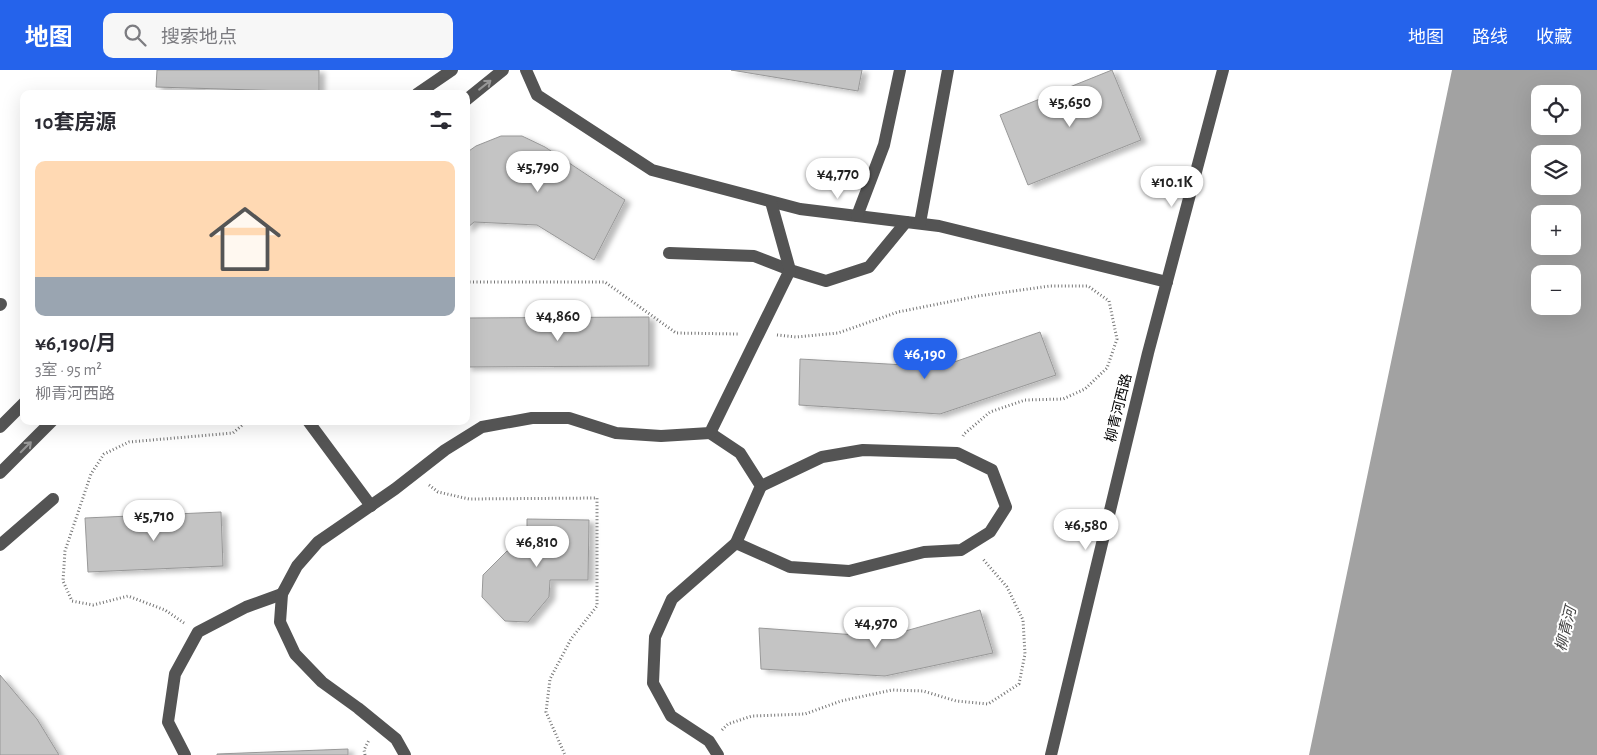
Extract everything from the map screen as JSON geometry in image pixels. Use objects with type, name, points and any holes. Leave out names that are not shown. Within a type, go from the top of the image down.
[{"type":"street","points":[[422,90],[452,70]]},
{"type":"street","points":[[470,97],[503,70]]},
{"type":"street","points":[[526,70],[537,95],[652,170],[800,209],[949,228],[1167,282]]},
{"type":"street","points":[[857,216],[884,144],[900,70]]},
{"type":"street","points":[[920,223],[948,70]]},
{"type":"street","name":"柳青河西路","points":[[1051,755],[1145,363],[1222,70]]},
{"type":"street","points":[[710,434],[790,270],[772,202]]},
{"type":"street","points":[[669,253],[754,256],[826,281],[869,267],[906,222]]},
{"type":"street","points":[[0,427],[20,407]]},
{"type":"street","points":[[405,755],[396,739],[322,682],[295,654],[280,622],[282,594],[297,566],[318,542],[371,506],[445,450],[482,427],[532,418],[568,418],[616,434],[661,436],[710,434],[740,453],[761,486]]},
{"type":"street","points":[[0,473],[48,425]]},
{"type":"street","points":[[311,425],[371,506]]},
{"type":"street","points":[[718,755],[709,741],[670,716],[653,683],[654,637],[672,599],[736,543],[761,486],[822,457],[854,451],[890,450],[957,453],[992,470],[1006,507],[990,532],[961,550],[924,552],[849,571],[790,567],[736,543]]},
{"type":"street","points":[[0,544],[53,499]]},
{"type":"street","points":[[185,755],[168,722],[176,674],[198,632],[246,606],[282,594]]},
{"type":"path","points":[[470,282],[604,282],[676,333],[759,334],[796,337],[838,333],[898,312],[978,296],[1050,286],[1088,286],[1109,301],[1117,339],[1107,368],[1085,389],[1063,399],[1025,400],[990,412],[964,434],[957,453]]},
{"type":"path","points":[[198,632],[165,610],[128,596],[94,604],[72,601],[63,581],[65,551],[91,474],[104,454],[129,442],[233,433],[242,425]]},
{"type":"path","points":[[416,473],[438,492],[469,499],[597,498],[596,606],[570,639],[550,679],[546,712],[564,755]]},
{"type":"path","points":[[709,741],[728,724],[752,716],[805,714],[841,701],[892,690],[923,691],[956,701],[988,704],[1019,684],[1025,654],[1023,620],[1007,588],[970,544]]},
{"type":"water","name":"柳青河","points":[[1452,70],[1597,70],[1597,755],[1309,755]]},
{"type":"building","points":[[157,70],[319,70],[319,90],[156,87]]},
{"type":"building","points":[[731,70],[862,70],[858,91]]},
{"type":"building","points":[[1112,70],[1141,140],[1028,185],[1000,115]]},
{"type":"building","points":[[501,136],[522,136],[545,147],[625,200],[594,260],[537,225],[474,222],[470,226],[470,150]]},
{"type":"building","points":[[649,317],[649,366],[470,367],[470,318]]},
{"type":"building","points":[[1040,332],[1056,375],[940,414],[799,405],[800,359],[940,367]]},
{"type":"building","points":[[221,512],[223,566],[88,572],[85,518]]},
{"type":"building","points":[[527,519],[589,520],[588,580],[550,580],[549,597],[528,622],[505,621],[482,597],[483,575],[507,551],[525,552],[527,554]]},
{"type":"building","points":[[980,610],[993,653],[885,676],[761,669],[759,628],[884,637]]},
{"type":"building","points":[[0,675],[37,719],[59,755],[0,755]]},
{"type":"building","points":[[348,749],[348,755],[217,755],[217,754]]}]
